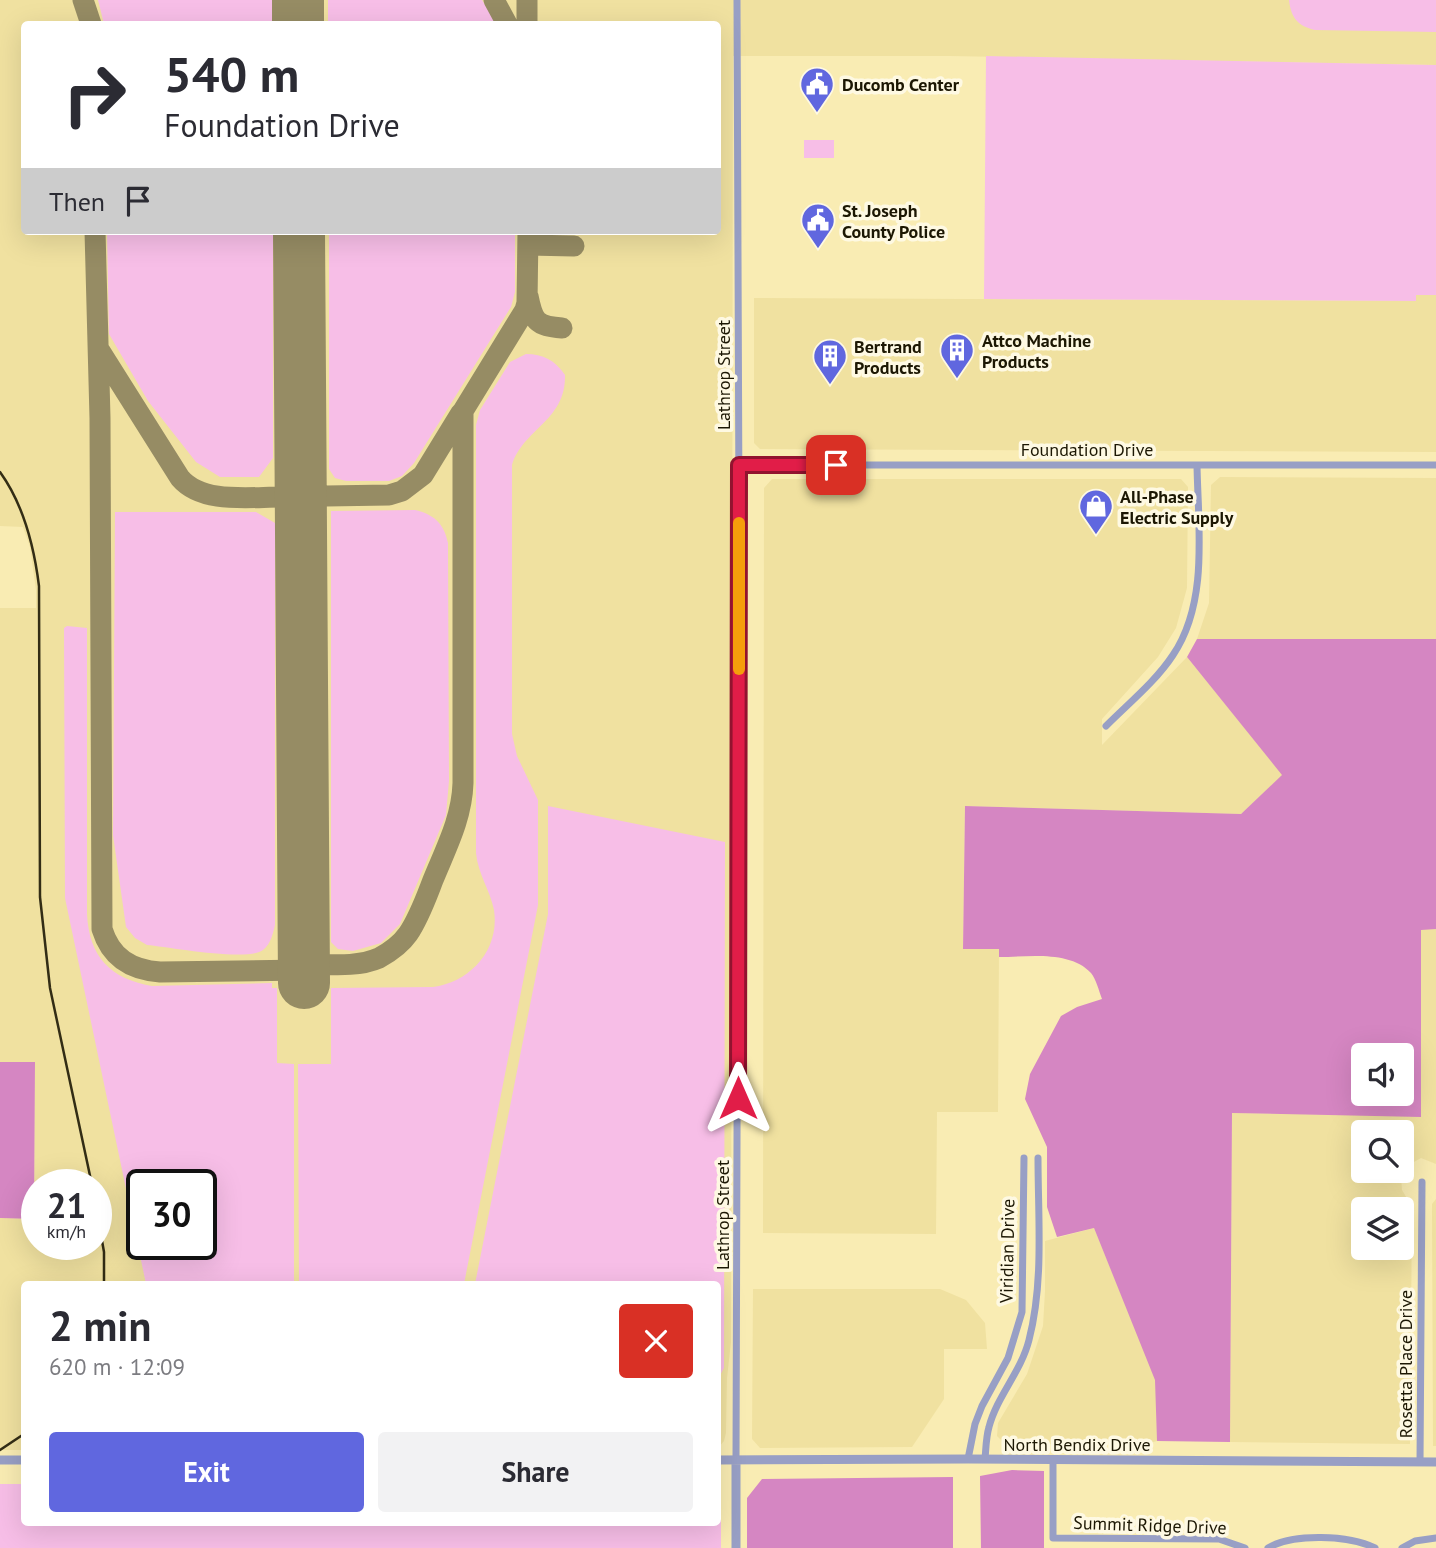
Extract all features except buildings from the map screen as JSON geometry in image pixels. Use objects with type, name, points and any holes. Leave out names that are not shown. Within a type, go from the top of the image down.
[{"type":"street","name":"Lathrop Street","points":[[736,1548],[739,465],[737,0]]},
{"type":"street","name":"Foundation Drive","points":[[739,465],[1436,465]]},
{"type":"street","points":[[1106,726],[1163,669],[1190,623],[1197,589],[1198,465]]},
{"type":"street","name":"Viridian Drive","points":[[968,1459],[978,1415],[1008,1358],[1022,1312],[1024,1158]]},
{"type":"street","name":"Viridian Drive","points":[[985,1459],[988,1428],[1021,1363],[1033,1326],[1037,1285],[1038,1158]]},
{"type":"street","name":"Rosetta Place Drive","points":[[1420,1462],[1422,1182]]},
{"type":"street","points":[[0,1460],[21,1460]]},
{"type":"street","name":"North Bendix Drive","points":[[721,1460],[1436,1462]]},
{"type":"street","name":"Summit Ridge Drive","points":[[1053,1460],[1054,1538],[1219,1539],[1245,1548]]},
{"type":"street","points":[[1402,1548],[1415,1541],[1436,1538]]},
{"type":"street","points":[[1268,1548],[1292,1539],[1341,1539],[1375,1548]]},
{"type":"shaded area","points":[[0,0],[1436,0],[1436,65],[949,56],[733,56],[731,1342],[726,1433],[721,1444],[721,1281],[21,1281],[21,1450],[0,1450],[0,1218],[21,1219],[21,1260],[112,1260],[112,1169],[34,1169],[35,1063],[0,1062],[0,608],[36,608],[30,547],[23,527],[0,526]]},
{"type":"shaded area","points":[[98,0],[273,0],[273,21],[103,21]]},
{"type":"shaded area","points":[[328,0],[482,0],[495,21],[328,21]]},
{"type":"shaded area","points":[[1289,0],[1436,0],[1436,32],[1315,30],[1296,20]]},
{"type":"shaded area","points":[[986,56],[1436,65],[1436,295],[1416,295],[1416,301],[984,299]]},
{"type":"shaded area","points":[[804,140],[834,140],[834,158],[804,158]]},
{"type":"shaded area","points":[[107,235],[273,235],[273,458],[259,477],[220,477],[196,462],[148,401],[109,334]]},
{"type":"shaded area","points":[[329,235],[515,235],[515,292],[511,307],[414,463],[402,476],[389,481],[346,481],[335,478],[329,469]]},
{"type":"shaded area","points":[[1416,295],[1436,295],[1436,452],[760,449],[754,443],[754,298],[1415,301]]},
{"type":"shaded area","points":[[526,354],[538,355],[557,365],[565,375],[559,403],[525,442],[512,465],[512,734],[517,756],[538,800],[538,905],[465,1281],[299,1281],[298,1064],[331,1064],[331,988],[433,987],[446,984],[470,971],[480,962],[487,951],[495,925],[494,910],[476,853],[476,425],[480,410],[510,362]]},
{"type":"shaded area","points":[[1220,477],[1436,478],[1436,639],[1197,639],[1209,603],[1211,485]]},
{"type":"shaded area","points":[[772,479],[1181,479],[1188,487],[1187,588],[1176,628],[1158,657],[1102,719],[1102,745],[1187,657],[1283,775],[1241,814],[965,806],[963,949],[999,949],[998,1112],[937,1112],[936,1234],[763,1233],[764,488]]},
{"type":"shaded area","points":[[415,510],[437,520],[448,543],[449,781],[446,815],[400,924],[381,943],[353,951],[338,949],[331,942],[331,511]]},
{"type":"shaded area","points":[[115,512],[256,512],[275,523],[275,925],[268,945],[255,953],[226,954],[147,945],[135,938],[126,927],[113,835]]},
{"type":"shaded area","points":[[67,626],[87,628],[87,914],[92,942],[97,953],[104,963],[124,978],[152,986],[272,983],[272,988],[277,988],[277,1063],[294,1064],[294,1281],[145,1281],[141,1260],[217,1260],[217,1169],[126,1169],[126,1189],[65,898],[64,628]]},
{"type":"shaded area","points":[[1197,639],[1436,639],[1436,929],[1421,930],[1421,1117],[1232,1113],[1230,1442],[1157,1441],[1155,1380],[1094,1228],[1057,1237],[1047,1207],[1047,1147],[1025,1099],[1030,1074],[1061,1016],[1077,1007],[1102,999],[1091,973],[1072,961],[1048,956],[999,957],[999,949],[963,949],[965,806],[1241,814],[1282,775],[1187,657]]},
{"type":"shaded area","points":[[548,806],[725,842],[724,1368],[721,1374],[721,1281],[476,1281],[548,914]]},
{"type":"shaded area","points":[[1421,929],[1436,929],[1436,1164],[1421,1158],[1414,1162],[1414,1120],[1351,1120],[1351,1183],[1401,1183],[1406,1197],[1351,1197],[1351,1260],[1412,1260],[1410,1444],[1230,1442],[1232,1113],[1421,1116]]},
{"type":"shaded area","points":[[0,1062],[35,1062],[34,1169],[21,1169],[21,1219],[0,1218]]},
{"type":"shaded area","points":[[1436,1199],[1436,1446],[1433,1446],[1432,1204]]},
{"type":"shaded area","points":[[1094,1228],[1156,1380],[1157,1441],[1146,1444],[1005,1444],[997,1436],[998,1423],[1027,1374],[1043,1326],[1045,1241]]},
{"type":"shaded area","points":[[753,1289],[940,1289],[966,1300],[985,1323],[987,1349],[944,1349],[944,1399],[912,1447],[760,1448],[752,1439]]},
{"type":"shaded area","points":[[1012,1470],[1044,1471],[1044,1548],[981,1548],[980,1476]]},
{"type":"shaded area","points":[[953,1477],[953,1548],[747,1548],[747,1498],[762,1479]]},
{"type":"shaded area","points":[[0,1484],[21,1484],[21,1526],[721,1526],[721,1548],[0,1548]]},
{"type":"taxiway","points":[[83,0],[90,21]]},
{"type":"taxiway","points":[[494,0],[505,21]]},
{"type":"taxiway","points":[[527,0],[527,21]]},
{"type":"taxiway","points":[[95,235],[100,418],[102,929],[117,955],[140,969],[160,972],[304,970]]},
{"type":"taxiway","points":[[304,964],[361,963],[379,958],[399,944],[419,915],[456,821],[463,783],[463,411],[525,310],[528,235]]},
{"type":"taxiway","points":[[528,245],[574,246]]},
{"type":"taxiway","points":[[528,296],[537,321],[546,326],[562,328]]},
{"type":"taxiway","points":[[100,351],[180,478],[189,486],[201,492],[227,497],[281,497],[292,488],[300,465]]},
{"type":"taxiway","points":[[300,465],[310,486],[316,493],[326,496],[389,495],[402,491],[423,475],[461,413]]},
{"type":"runway","points":[[298,0],[298,21]]},
{"type":"runway","points":[[299,235],[304,983]]},
{"type":"railway","points":[[0,472],[16,498],[27,526],[39,586],[40,897],[50,988],[89,1169]]},
{"type":"railway","points":[[104,1260],[104,1281]]},
{"type":"railway","points":[[0,1450],[21,1436]]},
{"type":"slow traffic","points":[[739,523],[739,669]]},
{"type":"place","name":"Ducomb Center","points":[[817,114]]},
{"type":"place","name":"St. Joseph County Police","points":[[818,250]]},
{"type":"place","name":"Attco Machine Products","points":[[957,380]]},
{"type":"place","name":"Bertrand Products","points":[[830,386]]},
{"type":"place","name":"All-Phase Electric Supply","points":[[1096,536]]},
{"type":"route","points":[[738,1098],[739,465],[836,465]]}]
